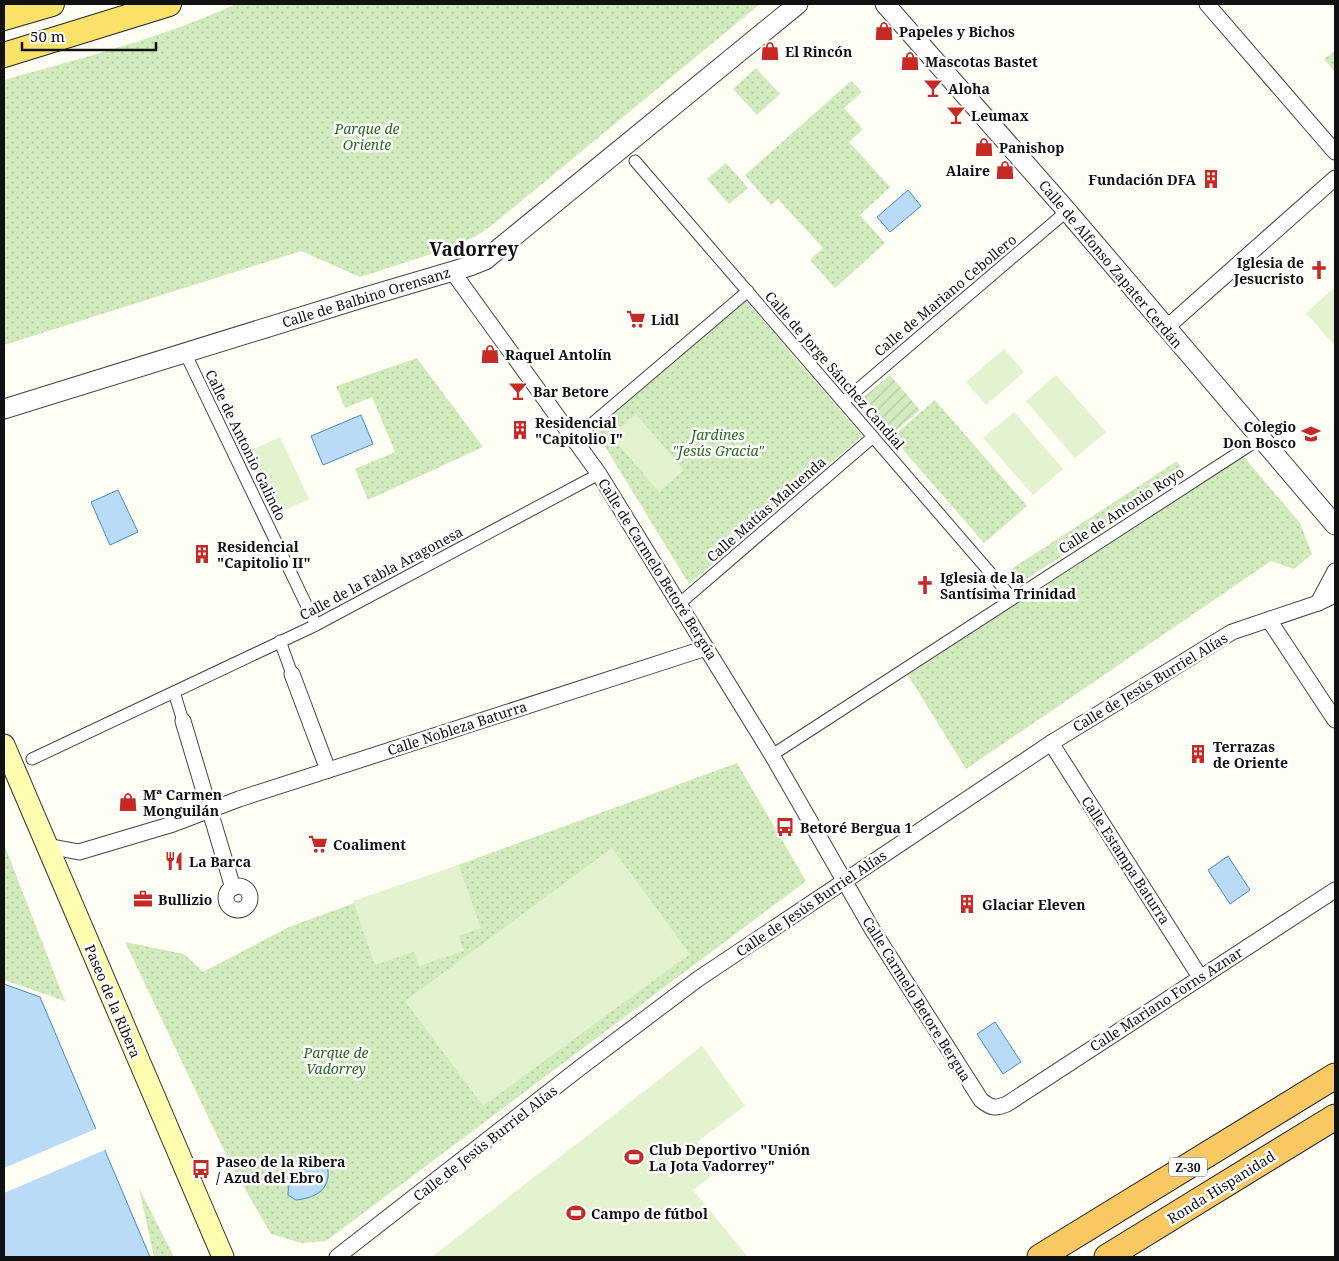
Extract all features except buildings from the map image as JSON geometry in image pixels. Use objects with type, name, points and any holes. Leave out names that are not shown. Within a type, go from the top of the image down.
[{"type":"highway","name":"Z-30","points":[[1040,1257],[1335,1076]]},
{"type":"highway","name":"Ronda Hispanidad","points":[[1107,1257],[1335,1117]]},
{"type":"main road","points":[[4,18],[52,4]]},
{"type":"main road","points":[[4,55],[170,4]]},
{"type":"main road","name":"Paseo de la Ribera","points":[[4,745],[223,1257]]},
{"type":"street","name":"Calle de Balbino Orensanz","points":[[4,409],[485,260],[798,4]]},
{"type":"street","name":"Calle de Alfonso Zapater Cerdán","points":[[885,4],[1067,211],[1335,525]]},
{"type":"street","points":[[1207,4],[1335,152]]},
{"type":"street","name":"Calle de Jorge Sánchez Candial","points":[[635,161],[1012,598]]},
{"type":"street","points":[[1166,328],[1335,178]]},
{"type":"street","name":"Calle de Mariano Cebollero","points":[[843,402],[1067,211]]},
{"type":"street","name":"Calle de Carmelo Betoré Bergúa","points":[[452,270],[599,474],[772,755],[844,881]]},
{"type":"street","points":[[574,439],[748,292]]},
{"type":"street","name":"Calle de Antonio Galindo","points":[[188,359],[316,624]]},
{"type":"street","name":"Calle Matías Maluenda","points":[[679,604],[873,436]]},
{"type":"street","name":"Calle de Antonio Royo","points":[[772,755],[1260,438]]},
{"type":"street","name":"Calle de la Fabla Aragonesa","points":[[32,759],[316,624],[599,474]]},
{"type":"street","points":[[1335,571],[1318,603],[1335,604]]},
{"type":"street","name":"Calle de Jesús Burriel Alías","points":[[337,1257],[581,1067],[698,979],[1051,743],[1232,632],[1318,603],[1335,595]]},
{"type":"street","points":[[1269,620],[1335,720]]},
{"type":"street","points":[[280,641],[328,770]]},
{"type":"street","name":"Calle Nobleza Baturra","points":[[47,846],[79,852],[174,824],[239,799],[706,648]]},
{"type":"street","points":[[174,692],[233,888]]},
{"type":"street","name":"Calle Estampa Baturra","points":[[1051,743],[1200,977]]},
{"type":"street","points":[[61,878],[79,852]]},
{"type":"street","name":"Calle Carmelo Betore Bergua","points":[[844,881],[872,929],[981,1100],[990,1107],[997,1108]]},
{"type":"street","name":"Calle Mariano Forns Aznar","points":[[997,1108],[1007,1104],[1335,890]]},
{"type":"green space","name":"Parque de Oriente","points":[[236,4],[760,4],[491,226],[453,247],[360,277],[301,251],[4,345],[4,80],[151,37]]},
{"type":"green space","points":[[1335,51],[1335,72],[1324,59]]},
{"type":"green space","points":[[756,68],[780,94],[757,115],[733,89]]},
{"type":"green space","points":[[851,81],[862,92],[844,108],[863,129],[849,142],[890,187],[860,215],[885,243],[835,288],[810,260],[823,248],[778,199],[771,205],[745,175]]},
{"type":"green space","points":[[726,163],[748,188],[729,204],[707,179]]},
{"type":"green space","points":[[1335,287],[1335,346],[1306,313]]},
{"type":"green space","name":"Jardines \"Jesús Gracia\"","points":[[746,301],[862,436],[689,584],[595,430]]},
{"type":"green space","points":[[1004,349],[1024,372],[986,405],[966,382]]},
{"type":"green space","points":[[417,358],[483,447],[368,500],[355,469],[395,452],[372,397],[345,408],[336,386]]},
{"type":"green space","points":[[890,375],[920,410],[894,432],[864,397]]},
{"type":"green space","points":[[1056,375],[1106,432],[1075,458],[1026,401]]},
{"type":"green space","points":[[935,400],[1027,506],[984,543],[892,437]]},
{"type":"green space","points":[[1014,412],[1063,469],[1033,495],[983,438]]},
{"type":"green space","points":[[636,414],[684,470],[659,492],[611,436]]},
{"type":"green space","points":[[280,437],[309,499],[274,515],[245,453]]},
{"type":"green space","points":[[1243,456],[1300,523],[1312,554],[1294,569],[1271,561],[966,769],[908,675]]},
{"type":"green space","points":[[1177,461],[1186,475],[1016,586],[1007,572]]},
{"type":"green space","name":"Parque de Vadorrey","points":[[737,763],[806,881],[326,1241],[301,1243],[271,1234],[230,1163],[125,942],[184,954],[203,972],[289,927]]},
{"type":"green space","points":[[4,844],[65,1001],[4,980]]},
{"type":"green space","points":[[612,848],[690,954],[483,1106],[405,1001]]},
{"type":"green space","points":[[459,865],[481,928],[459,936],[464,951],[419,966],[414,952],[375,965],[353,901]]},
{"type":"green space","name":"Club Deportivo \"Unión La Jota Vadorrey\"","points":[[702,1046],[745,1106],[697,1142],[718,1171],[693,1190],[748,1257],[432,1257]]},
{"type":"green space","points":[[139,1188],[174,1257],[154,1257]]},
{"type":"water","points":[[908,190],[921,206],[890,232],[877,217]]},
{"type":"water","points":[[361,415],[373,444],[323,465],[311,436]]},
{"type":"water","points":[[118,490],[138,532],[110,545],[91,502]]},
{"type":"water","points":[[1228,856],[1250,890],[1230,904],[1208,870]]},
{"type":"water","points":[[4,984],[40,997],[150,1257],[4,1257]]},
{"type":"water","points":[[995,1022],[1021,1062],[1003,1074],[977,1034]]},
{"type":"water","points":[[317,1166],[328,1170],[327,1183],[320,1192],[296,1200],[288,1195],[290,1183],[296,1174]]},
{"type":"pier","points":[[98,1128],[107,1149],[4,1193],[4,1168]]},
{"type":"place","name":"Papeles y Bichos","points":[[884,31]]},
{"type":"place","name":"El Rincón","points":[[770,51]]},
{"type":"place","name":"Mascotas Bastet","points":[[910,61]]},
{"type":"place","name":"Aloha","points":[[933,88]]},
{"type":"place","name":"Leumax","points":[[956,115]]},
{"type":"place","name":"Panishop","points":[[984,147]]},
{"type":"place","name":"Alaire","points":[[1005,170]]},
{"type":"place","name":"Fundación DFA","points":[[1211,179]]},
{"type":"place","name":"Iglesia de Jesucristo","points":[[1319,270]]},
{"type":"place","name":"Lidl","points":[[636,319]]},
{"type":"place","name":"Raquel Antolín","points":[[490,354]]},
{"type":"place","name":"Bar Betore","points":[[518,391]]},
{"type":"place","name":"Residencial \"Capitolio I\"","points":[[520,430]]},
{"type":"place","name":"Colegio Don Bosco","points":[[1311,434]]},
{"type":"place","name":"Residencial \"Capitolio II\"","points":[[202,554]]},
{"type":"place","name":"Iglesia de la Santísima Trinidad","points":[[925,585]]},
{"type":"place","name":"Terrazas de Oriente","points":[[1198,754]]},
{"type":"place","name":"Mª Carmen Monguilán","points":[[128,802]]},
{"type":"place","name":"Betoré Bergua 1","points":[[785,827]]},
{"type":"place","name":"Coaliment","points":[[318,844]]},
{"type":"place","name":"La Barca","points":[[174,861]]},
{"type":"place","name":"Bullizio","points":[[143,899]]},
{"type":"place","name":"Glaciar Eleven","points":[[967,904]]},
{"type":"place","name":"Club Deportivo \"Unión La Jota Vadorrey\"","points":[[634,1157]]},
{"type":"place","name":"Paseo de la Ribera / Azud del Ebro","points":[[201,1169]]},
{"type":"place","name":"Campo de fútbol","points":[[576,1213]]},
{"type":"district","name":"Vadorrey","points":[[474,249]]}]
